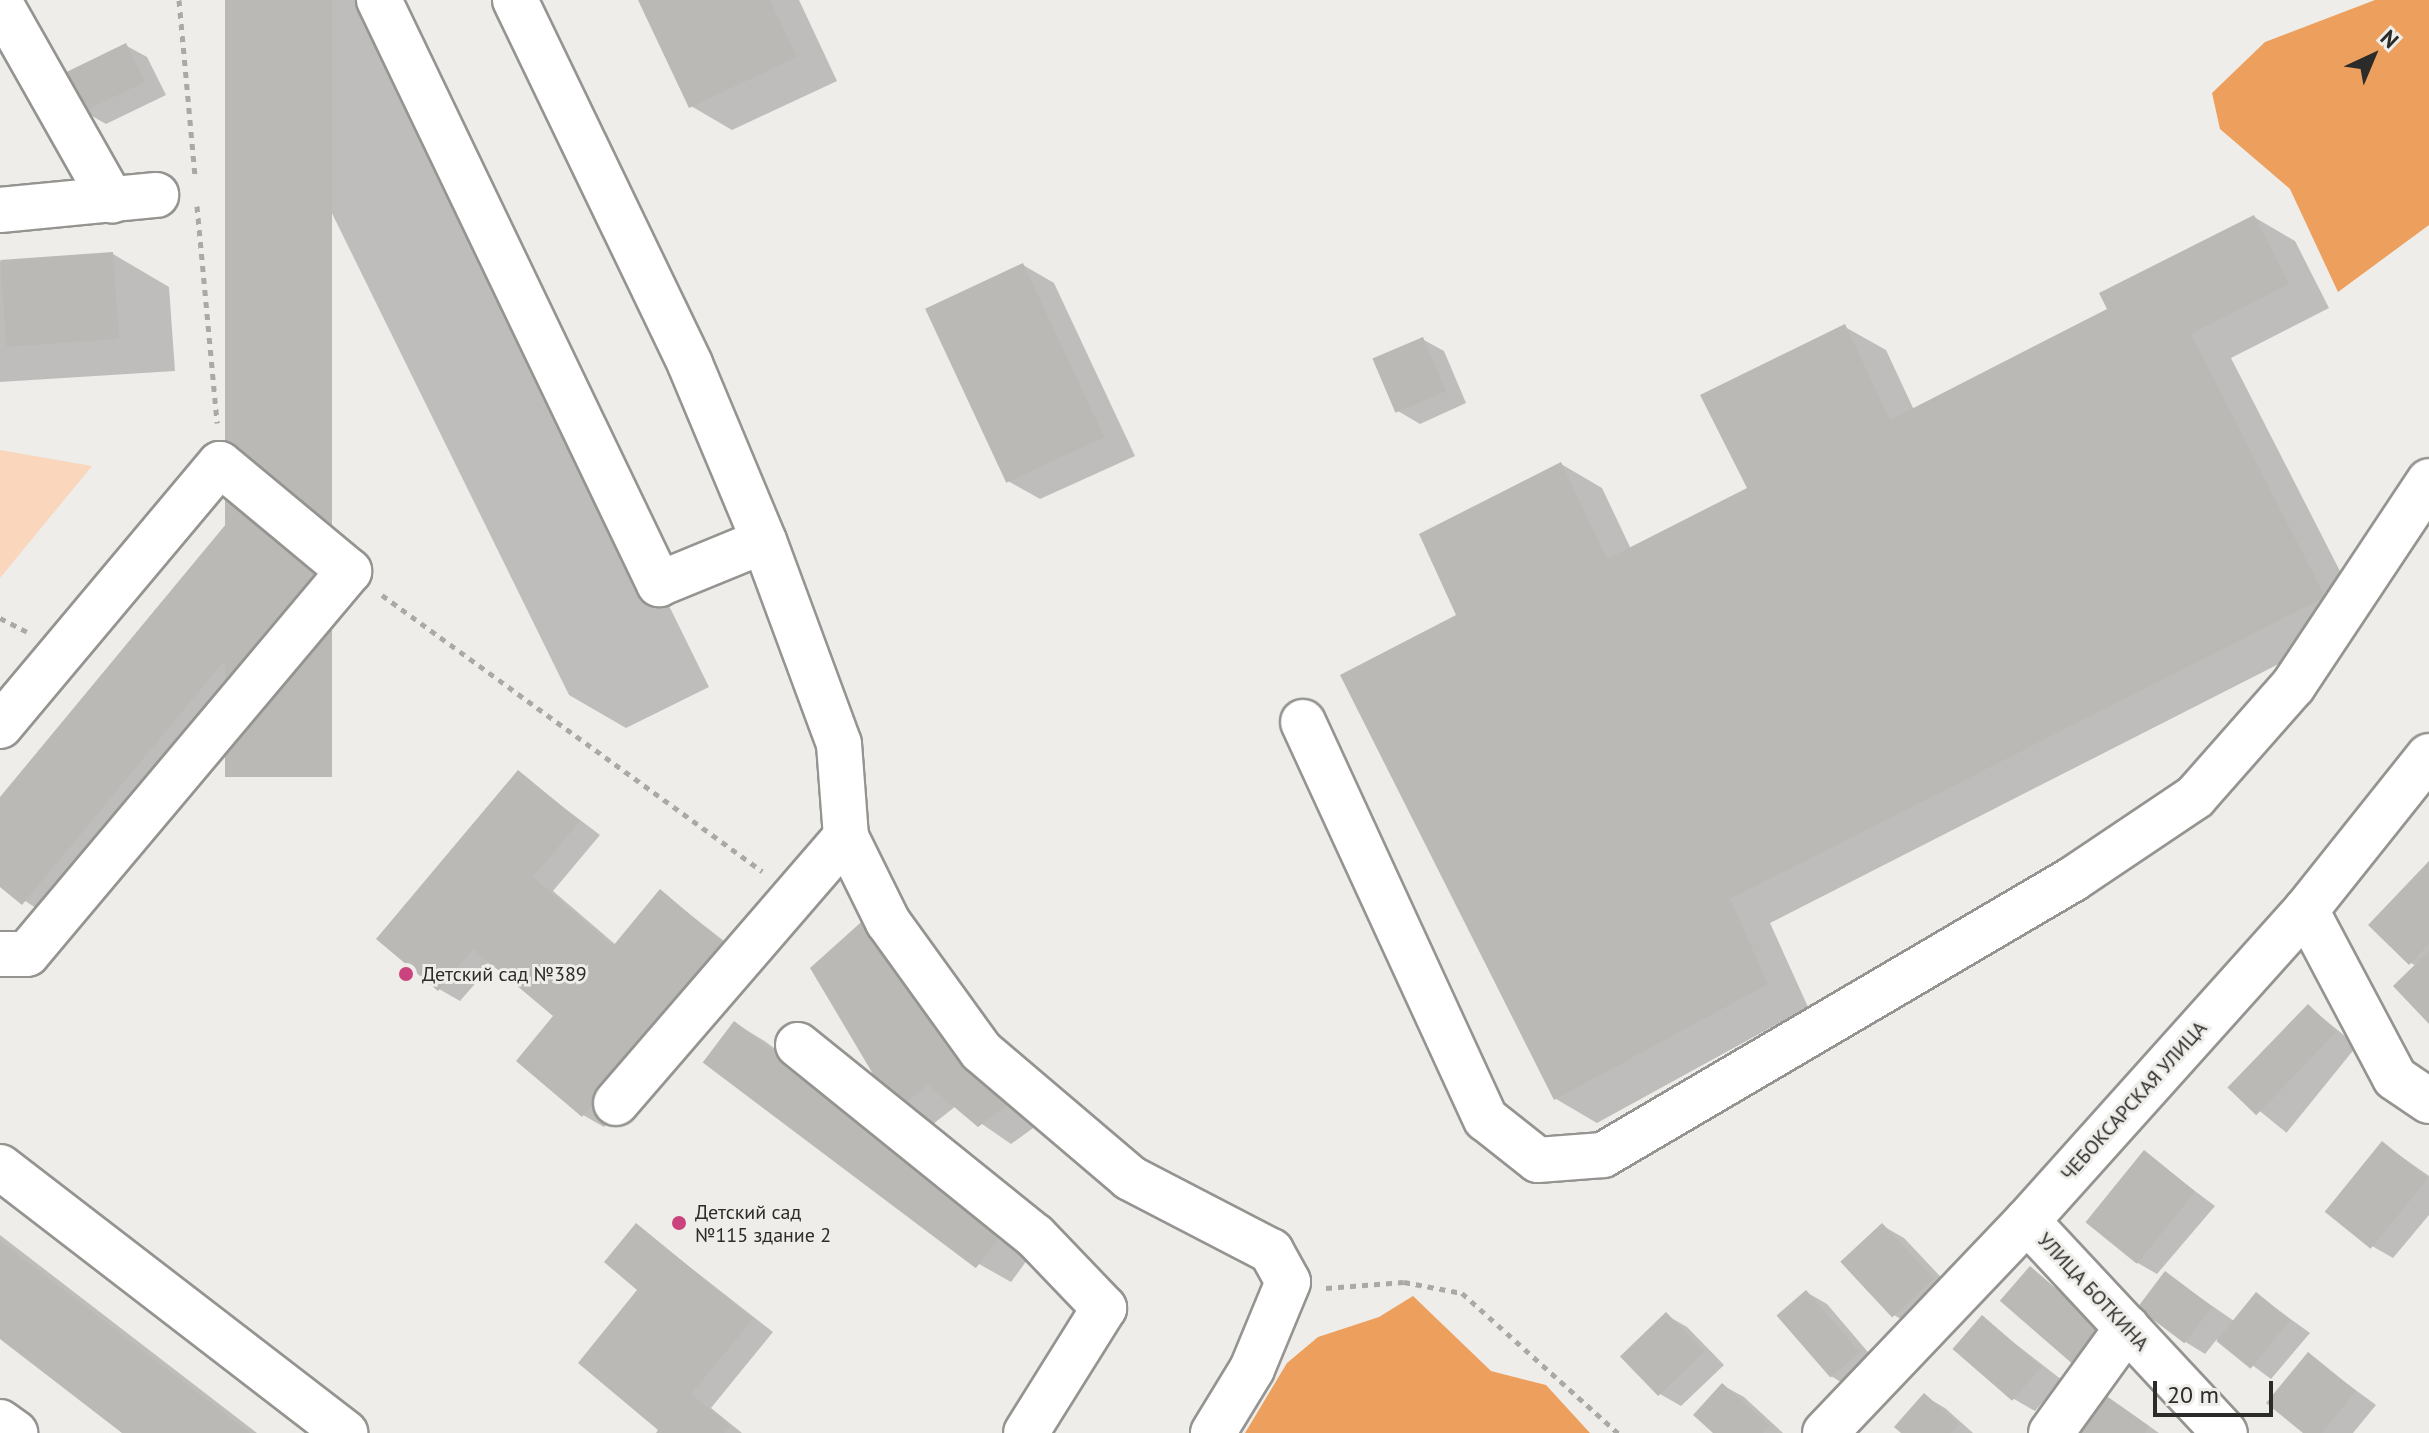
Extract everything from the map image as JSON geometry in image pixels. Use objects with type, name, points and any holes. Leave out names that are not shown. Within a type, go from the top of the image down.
[{"type":"street","points":[[379,0],[659,584],[764,541]]},
{"type":"street","points":[[515,0],[690,364],[764,541],[839,744],[846,837],[888,922],[981,1051],[1130,1178],[1271,1251],[1288,1282],[1252,1369],[1213,1433]]},
{"type":"street","points":[[0,3],[112,201]]},
{"type":"street","points":[[0,210],[183,194]]},
{"type":"street","points":[[0,726],[220,464],[349,571],[27,954],[0,954]]},
{"type":"street","points":[[1303,722],[1486,1119],[1538,1160],[1603,1155],[2073,879],[2195,797],[2293,686],[2429,481]]},
{"type":"street","name":"ЧЕБОКСАРСКАЯ УЛИЦА","points":[[1825,1433],[2027,1221],[2306,910],[2429,756]]},
{"type":"street","points":[[616,1103],[846,837]]},
{"type":"street","points":[[2306,910],[2395,1078],[2429,1101]]},
{"type":"street","points":[[798,1045],[1035,1236],[1104,1308],[1026,1433]]},
{"type":"street","points":[[0,1167],[346,1433]]},
{"type":"street","name":"УЛИЦА БОТКИНА","points":[[2027,1221],[2225,1433]]},
{"type":"street","points":[[2051,1433],[2127,1328]]},
{"type":"street","points":[[0,1422],[15,1433]]},
{"type":"path","points":[[179,0],[183,194],[220,464]]},
{"type":"path","points":[[349,571],[795,896]]},
{"type":"path","points":[[1288,1282],[1342,1291],[1404,1282],[1462,1293],[1618,1433]]},
{"type":"shaded area","points":[[2375,0],[2429,0],[2429,225],[2338,292],[2290,189],[2220,129],[2212,93],[2265,42]]},
{"type":"shaded area","points":[[0,450],[92,466],[0,578]]},
{"type":"shaded area","points":[[1413,1296],[1491,1371],[1546,1385],[1590,1433],[1245,1433],[1287,1363],[1318,1337],[1379,1317]]},
{"type":"building","points":[[225,0],[332,0],[332,777],[225,777]]},
{"type":"building","points":[[638,0],[770,0],[797,57],[689,108]]},
{"type":"building","points":[[126,43],[145,82],[83,112],[64,73]]},
{"type":"building","points":[[2254,215],[2289,284],[2191,334],[2325,597],[1730,899],[1768,984],[1554,1100],[1340,675],[1456,615],[1419,534],[1561,462],[1607,559],[1747,488],[1700,395],[1845,324],[1890,420],[2107,309],[2099,293]]},
{"type":"building","points":[[113,252],[119,339],[6,347],[0,260]]},
{"type":"building","points":[[1023,263],[1104,437],[1006,483],[925,309]]},
{"type":"building","points":[[1423,337],[1446,391],[1395,413],[1372,358]]},
{"type":"building","points":[[231,518],[297,573],[22,905],[0,887],[0,797]]},
{"type":"building","points":[[518,770],[580,821],[533,877],[613,946],[660,889],[726,945],[582,1117],[516,1061],[553,1016],[473,949],[438,991],[376,939]]},
{"type":"building","points":[[2429,861],[2429,944],[2409,965],[2368,925]]},
{"type":"building","points":[[868,916],[953,1045],[1009,1104],[978,1127],[928,1085],[895,1111],[810,968]]},
{"type":"building","points":[[2429,951],[2429,1024],[2393,986]]},
{"type":"building","points":[[2308,1004],[2337,1032],[2256,1115],[2227,1087]]},
{"type":"building","points":[[734,1021],[1007,1227],[976,1268],[703,1063]]},
{"type":"building","points":[[2382,1141],[2428,1178],[2371,1249],[2325,1212]]},
{"type":"building","points":[[2144,1150],[2195,1192],[2137,1264],[2085,1222]]},
{"type":"building","points":[[636,1223],[753,1319],[691,1394],[730,1426],[724,1433],[656,1433],[658,1430],[578,1363],[637,1290],[604,1262]]},
{"type":"building","points":[[1882,1223],[1934,1279],[1892,1317],[1840,1262]]},
{"type":"building","points":[[0,1241],[250,1433],[122,1433],[0,1339]]},
{"type":"building","points":[[2030,1266],[2108,1334],[2078,1368],[2000,1301]]},
{"type":"building","points":[[2165,1271],[2212,1307],[2184,1343],[2137,1308]]},
{"type":"building","points":[[1806,1290],[1860,1352],[1830,1377],[1777,1316]]},
{"type":"building","points":[[2256,1292],[2290,1320],[2251,1369],[2216,1341]]},
{"type":"building","points":[[1666,1312],[1704,1352],[1658,1396],[1620,1356]]},
{"type":"building","points":[[1982,1315],[2042,1367],[2012,1401],[1952,1349]]},
{"type":"building","points":[[2308,1352],[2356,1391],[2322,1433],[2303,1433],[2266,1403]]},
{"type":"building","points":[[1722,1383],[1770,1426],[1763,1433],[1713,1433],[1693,1415]]},
{"type":"building","points":[[2098,1390],[2149,1426],[2145,1433],[2068,1433]]},
{"type":"building","points":[[1924,1393],[1959,1424],[1951,1433],[1901,1433],[1894,1427]]},
{"type":"place","name":"Детский сад №389","points":[[406,974]]},
{"type":"place","name":"Детский сад №115 здание 2","points":[[679,1223]]}]
